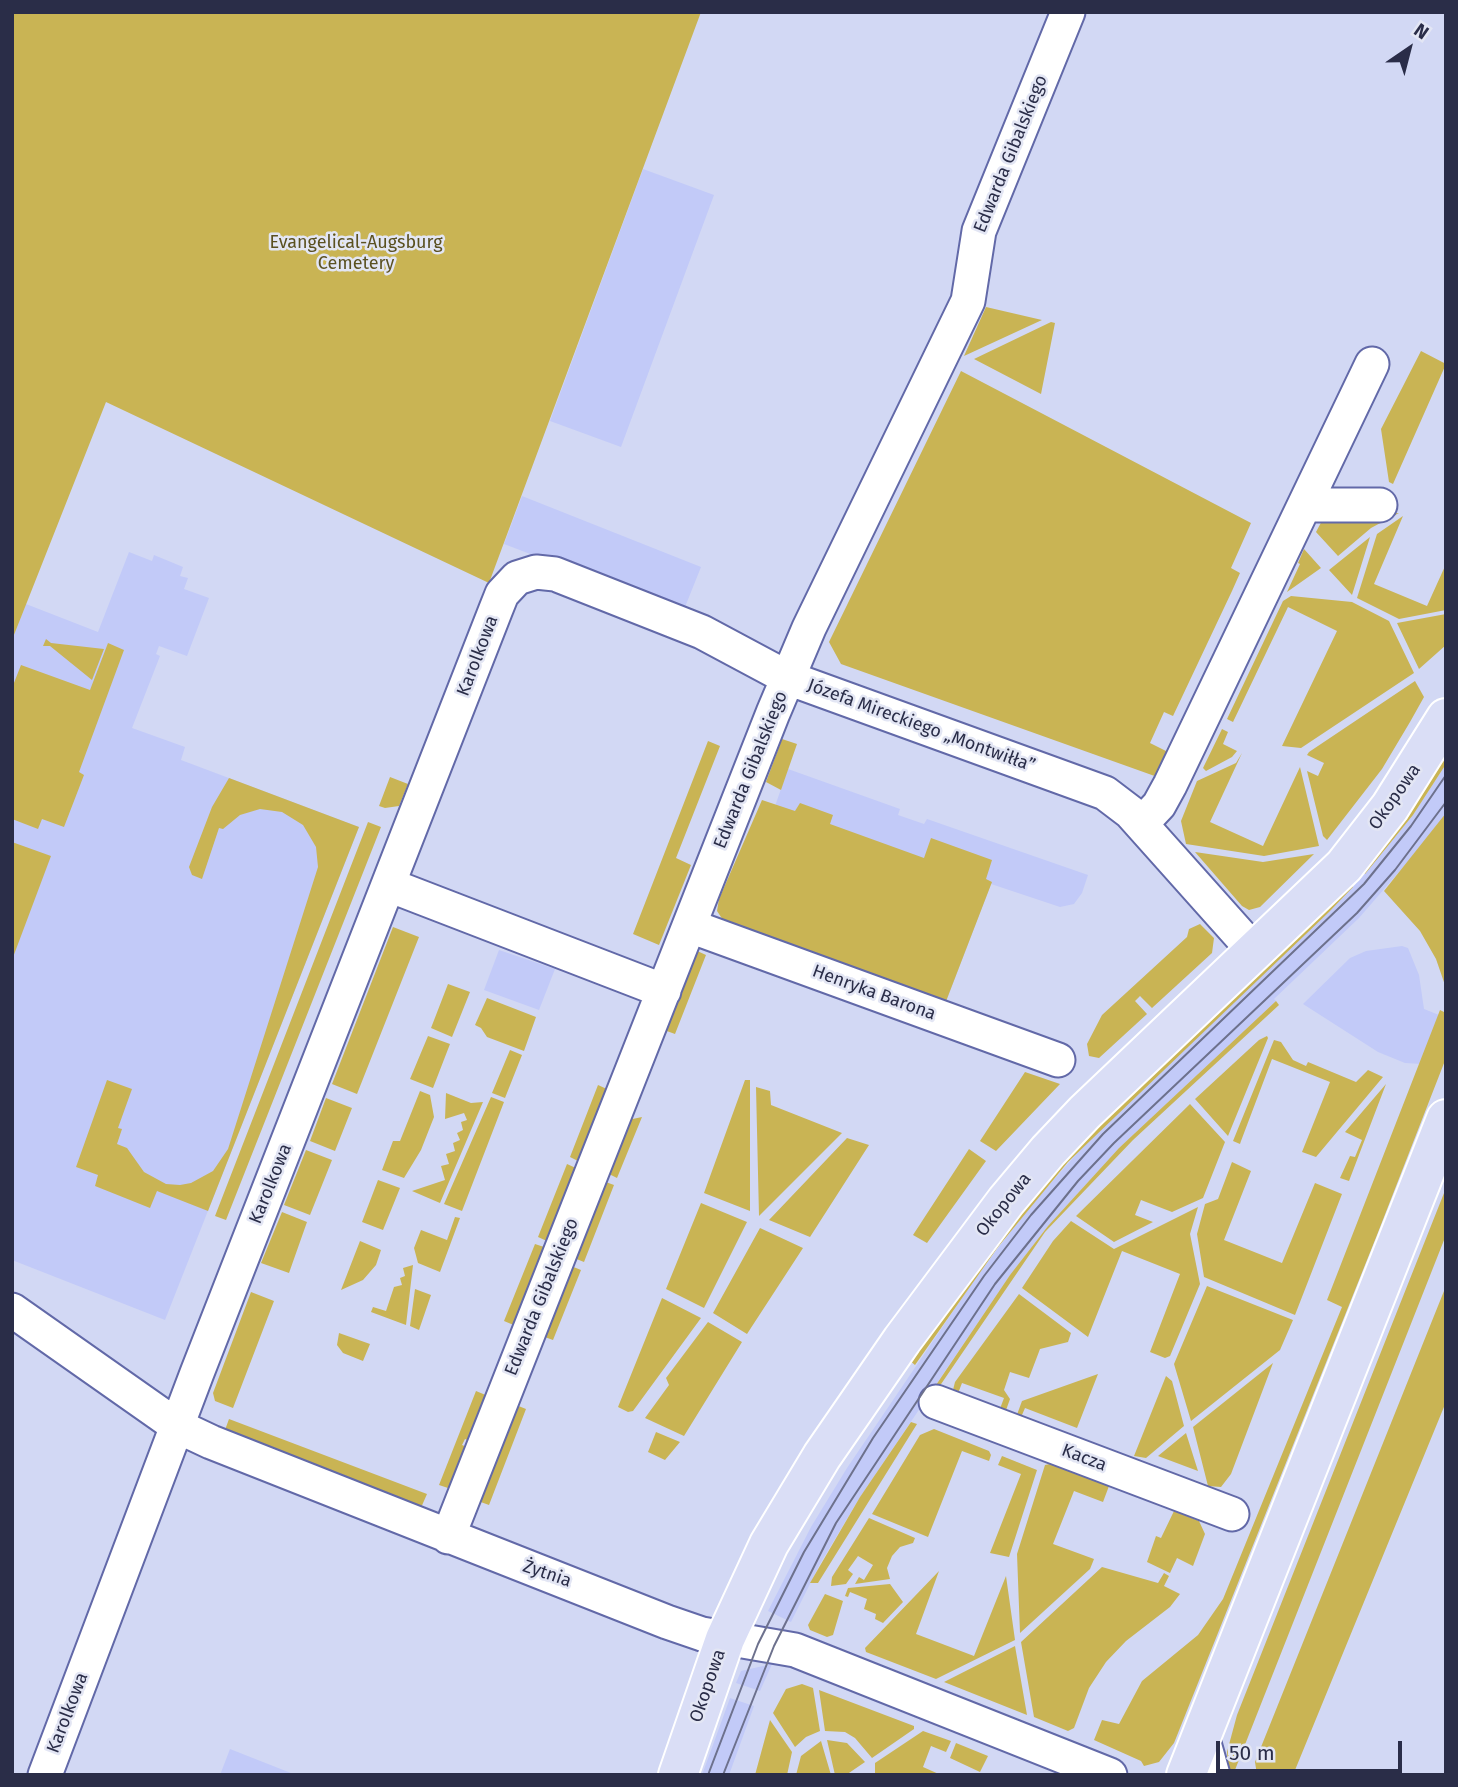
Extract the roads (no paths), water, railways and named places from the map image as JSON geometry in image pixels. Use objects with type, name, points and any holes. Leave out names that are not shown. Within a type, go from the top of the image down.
[{"type":"main road","name":"Okopowa","points":[[678,1775],[725,1639],[769,1544],[822,1456],[902,1340],[1006,1201],[1085,1112],[1336,874],[1367,839],[1409,779],[1446,718]]},
{"type":"main road","points":[[1186,1775],[1446,1119]]},
{"type":"street","name":"Edwarda Gibalskiego","points":[[447,1537],[788,678],[968,301],[979,231],[1068,12]]},
{"type":"street","points":[[1141,824],[1159,805],[1170,785],[1372,364]]},
{"type":"street","points":[[1305,505],[1380,505]]},
{"type":"street","name":"Józefa Mireckiego „Montwiłła”","points":[[502,594],[509,585],[526,574],[555,575],[702,632],[788,678],[1105,793],[1124,806],[1141,824],[1255,952]]},
{"type":"street","name":"Karolkowa","points":[[45,1775],[177,1426],[502,594]]},
{"type":"street","points":[[389,885],[664,991]]},
{"type":"street","name":"Henryka Barona","points":[[690,926],[1058,1060]]},
{"type":"street","name":"Żytnia","points":[[12,1310],[177,1426],[447,1537],[574,1583],[667,1622],[725,1639],[795,1650],[1110,1775]]},
{"type":"street","name":"Kacza","points":[[936,1402],[1232,1514]]},
{"type":"street","points":[[1202,1736],[1213,1775]]},
{"type":"tram line","points":[[708,1775],[758,1644],[804,1552],[873,1438],[984,1276],[1031,1215],[1103,1134],[1364,884],[1411,826],[1446,775]]},
{"type":"tram line","points":[[723,1775],[774,1646],[836,1523],[995,1284],[1078,1181],[1114,1143],[1357,913],[1395,870],[1446,802]]},
{"type":"park label","name":"Evangelical-Augsburg Cemetery","points":[[356,253]]}]
